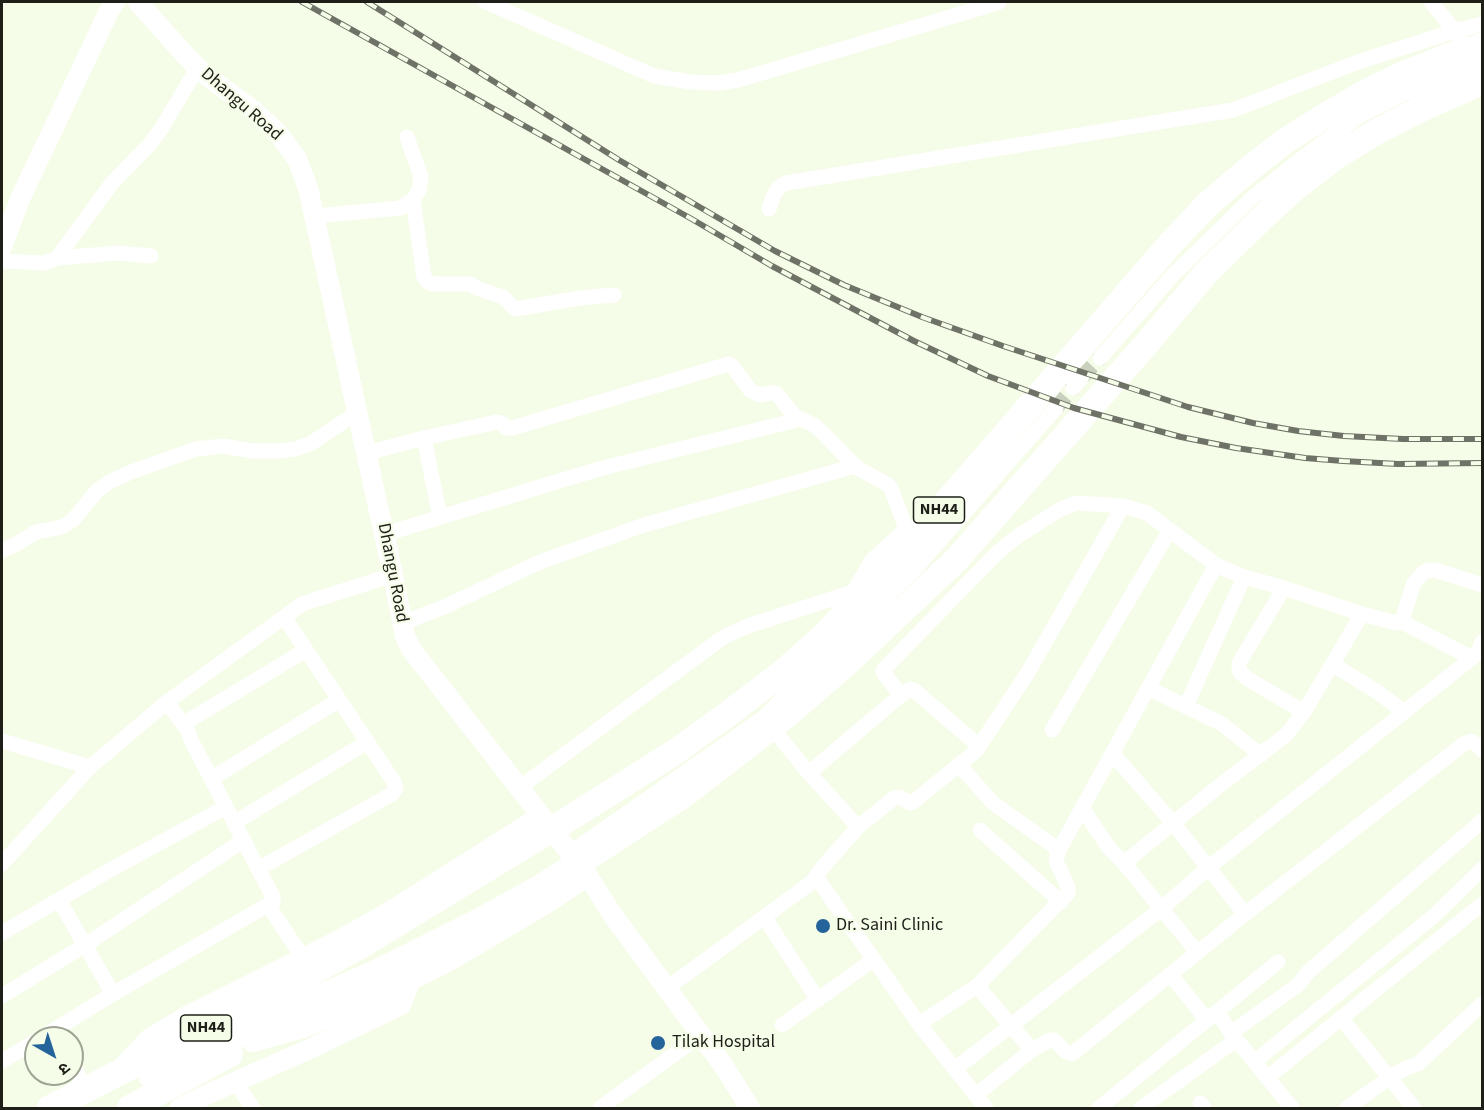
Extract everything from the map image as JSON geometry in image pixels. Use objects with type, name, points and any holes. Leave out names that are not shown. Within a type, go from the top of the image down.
[{"type":"highway","name":"NH44","points":[[85,1099],[115,1075],[362,945],[567,820],[675,752],[782,673],[825,635],[911,543],[1172,242],[1209,203],[1285,141],[1368,91],[1446,57],[1482,64]]},
{"type":"highway","name":"NH44","points":[[50,1108],[85,1099],[380,971],[540,888],[685,794],[787,715],[849,661],[956,560],[1206,273],[1260,220],[1295,188],[1334,158],[1423,108],[1482,64]]},
{"type":"highway","points":[[130,1108],[252,1042],[298,1008]]},
{"type":"street","points":[[2,247],[20,199],[115,2]]},
{"type":"street","name":"Dhangu Road","points":[[138,2],[203,73],[253,110],[278,133],[297,159],[315,216],[385,534],[402,623],[411,649],[588,876],[612,914],[723,1065],[750,1108]]},
{"type":"street","points":[[486,2],[654,76],[690,82],[718,83],[738,80],[999,2]]},
{"type":"street","points":[[1100,358],[1172,276],[1252,198],[1305,156],[1361,115],[1406,93],[1482,64],[1431,2]]},
{"type":"street","points":[[770,209],[778,187],[786,183],[1233,110],[1358,62],[1482,24]]},
{"type":"street","points":[[57,258],[112,183],[150,144],[198,67]]},
{"type":"street","points":[[315,216],[400,208],[413,200],[420,190],[421,177],[407,137]]},
{"type":"street","points":[[413,200],[424,277],[432,284],[471,284],[476,288],[503,297],[515,309],[579,297],[614,295]]},
{"type":"street","points":[[2,261],[45,263],[57,258],[118,253],[151,256]]},
{"type":"street","points":[[367,453],[497,422],[507,428],[512,428],[726,363],[733,367],[750,390],[759,395],[776,393],[792,413],[814,425],[855,466],[889,486],[906,529],[872,560],[853,592],[745,627],[722,638],[519,788]]},
{"type":"street","points":[[570,853],[763,718],[915,569],[1056,408]]},
{"type":"street","points":[[2,550],[36,532],[62,527],[74,520],[97,491],[109,482],[131,472],[196,449],[223,446],[253,451],[296,449],[310,444],[358,412]]},
{"type":"street","points":[[385,534],[599,469],[801,419]]},
{"type":"street","points":[[424,438],[440,517]]},
{"type":"street","points":[[402,623],[444,607],[540,562],[634,529],[855,466]]},
{"type":"street","points":[[901,694],[884,674],[885,668],[995,555],[1059,510],[1076,503],[1124,506],[1147,513],[1216,565],[1244,577],[1396,623],[1403,617],[1414,583],[1424,572],[1435,570],[1482,585]]},
{"type":"street","points":[[666,989],[812,882],[858,827],[896,797],[910,803],[913,802],[976,751],[1027,674],[1124,506]]},
{"type":"street","points":[[1052,730],[1170,530]]},
{"type":"street","points":[[920,1024],[977,986],[1068,893],[1069,890],[1057,863],[1059,850],[1216,565]]},
{"type":"street","points":[[2,864],[90,767],[167,702],[302,604],[393,575]]},
{"type":"street","points":[[1186,706],[1244,577]]},
{"type":"street","points":[[1284,588],[1239,663],[1239,667],[1240,672],[1248,679],[1304,712]]},
{"type":"street","points":[[1124,863],[1286,735],[1304,712],[1362,614]]},
{"type":"street","points":[[258,869],[394,792],[395,785],[284,617]]},
{"type":"street","points":[[1400,621],[1472,658]]},
{"type":"street","points":[[955,1069],[1161,909],[1472,658],[1482,642]]},
{"type":"street","points":[[183,724],[306,650]]},
{"type":"street","points":[[1332,664],[1379,693],[1404,712]]},
{"type":"street","points":[[1148,688],[1222,724],[1261,755]]},
{"type":"street","points":[[809,773],[901,694],[910,689],[979,746]]},
{"type":"street","points":[[211,779],[339,700]]},
{"type":"street","points":[[70,1026],[113,994],[273,902],[273,897],[183,724],[167,702]]},
{"type":"street","points":[[763,718],[858,827]]},
{"type":"street","points":[[2,741],[90,767]]},
{"type":"street","points":[[976,1095],[1032,1050],[1052,1040],[1066,1052],[1072,1054],[1245,914],[1465,743],[1471,741],[1481,745]]},
{"type":"street","points":[[234,823],[367,742]]},
{"type":"street","points":[[1112,753],[1173,823],[1245,914]]},
{"type":"street","points":[[959,765],[993,803],[1059,850]]},
{"type":"street","points":[[2,933],[110,870],[226,807]]},
{"type":"street","points":[[1082,808],[1109,848],[1197,952]]},
{"type":"street","points":[[115,1075],[150,1038],[218,999],[303,958],[389,912],[541,816]]},
{"type":"street","points":[[1141,1108],[1299,985],[1307,973],[1482,821]]},
{"type":"street","points":[[980,830],[1060,902]]},
{"type":"street","points":[[2,996],[85,945],[244,840]]},
{"type":"street","points":[[1254,1062],[1435,915],[1482,869]]},
{"type":"street","points":[[252,1042],[303,1028],[334,1016],[411,980],[453,959],[546,904],[588,876]]},
{"type":"street","points":[[816,877],[920,1024],[986,1108]]},
{"type":"street","points":[[59,900],[113,994]]},
{"type":"street","points":[[1267,1078],[1482,904]]},
{"type":"street","points":[[268,905],[303,958]]},
{"type":"street","points":[[765,918],[818,1000]]},
{"type":"street","points":[[782,1025],[873,960]]},
{"type":"street","points":[[1099,1108],[1278,962]]},
{"type":"street","points":[[1170,974],[1234,1037],[1292,1108]]},
{"type":"street","points":[[180,1108],[401,1005],[411,980]]},
{"type":"street","points":[[977,986],[1032,1050]]},
{"type":"street","points":[[1347,1108],[1389,1078],[1418,1064],[1482,1004]]},
{"type":"street","points":[[1341,1018],[1414,1108]]},
{"type":"street","points":[[600,1108],[700,1035]]},
{"type":"street","points":[[2,1061],[24,1048]]},
{"type":"street","points":[[235,1082],[253,1108]]},
{"type":"tunnel","points":[[1082,377],[1100,358]]},
{"type":"tunnel","points":[[1056,408],[1073,388]]},
{"type":"railway","points":[[302,2],[772,266],[914,341],[988,376],[1074,408],[1181,437],[1236,448],[1343,461],[1398,464],[1482,463]]},
{"type":"railway","points":[[367,2],[619,160],[775,251],[844,285],[922,317],[1188,407],[1253,423],[1344,436],[1482,439]]},
{"type":"place","name":"Dr. Saini Clinic","points":[[823,926]]},
{"type":"place","name":"Tilak Hospital","points":[[658,1043]]}]
